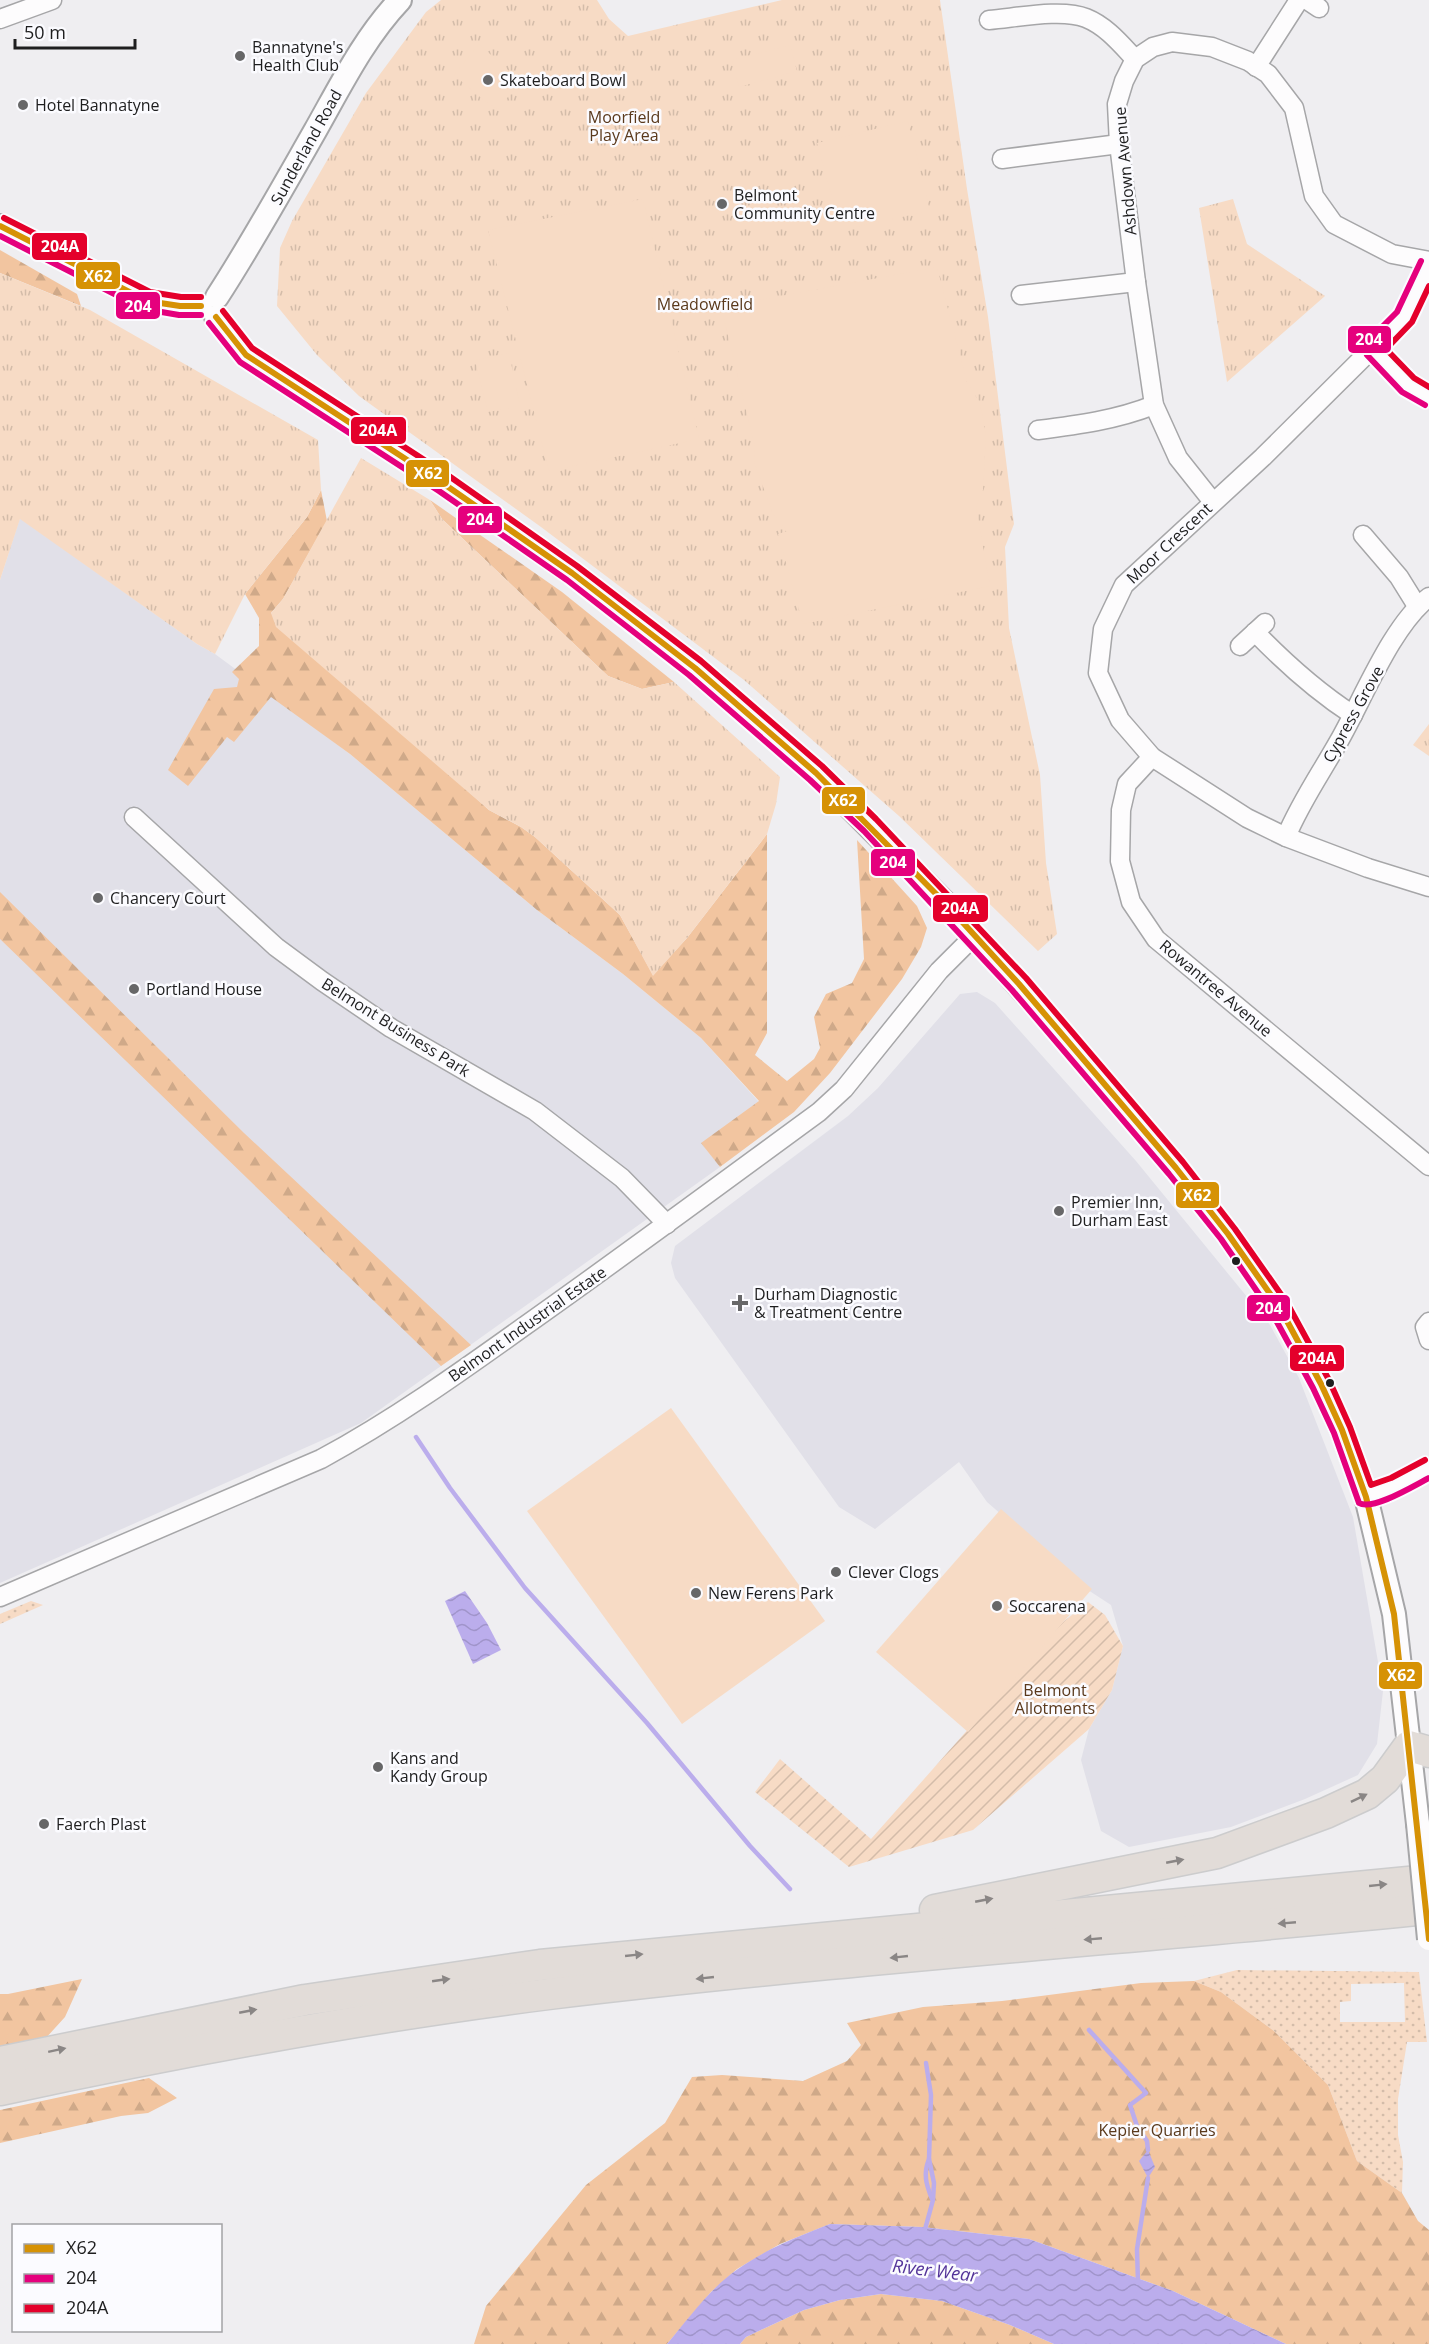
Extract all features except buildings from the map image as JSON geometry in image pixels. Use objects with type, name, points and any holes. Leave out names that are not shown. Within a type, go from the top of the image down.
[{"type":"highway","points":[[719,1947],[915,1914],[1217,1852],[1326,1813],[1367,1794],[1419,1749]]},
{"type":"highway","points":[[0,2062],[305,2000],[540,1965],[1429,1880]]},
{"type":"highway","points":[[0,2090],[155,2057],[291,2033],[548,1995],[956,1951],[1429,1909]]},
{"type":"highway","points":[[1332,1919],[1429,1925]]},
{"type":"street","points":[[0,19],[52,0]]},
{"type":"street","name":"Sunderland Road","points":[[212,307],[259,231],[348,72],[379,23],[400,0]]},
{"type":"street","points":[[1256,67],[1299,0]]},
{"type":"street","points":[[989,20],[1061,14],[1084,17],[1111,33],[1135,58],[1153,47],[1172,42],[1212,46],[1248,61],[1268,74],[1294,108],[1314,196],[1334,224],[1392,254],[1429,263]]},
{"type":"street","name":"Ashdown Avenue","points":[[1135,58],[1124,81],[1117,104],[1119,144],[1154,405],[1178,458],[1213,502]]},
{"type":"street","points":[[1002,159],[1119,144]]},
{"type":"street","points":[[0,226],[147,300],[180,306],[212,307],[246,355],[444,484],[563,566],[695,668],[816,773],[870,825],[945,903],[1053,1023],[1176,1168],[1228,1234],[1280,1308],[1321,1383],[1342,1430],[1366,1497],[1394,1614],[1419,1749],[1418,1824],[1429,1939]]},
{"type":"street","name":"Moor Crescent","points":[[1429,263],[1404,316],[1373,349],[1263,457],[1124,585],[1102,629],[1098,673],[1120,720],[1152,757],[1247,818],[1286,837],[1368,868],[1429,887]]},
{"type":"street","points":[[1021,295],[1136,282]]},
{"type":"street","points":[[1373,349],[1408,386],[1429,398]]},
{"type":"street","points":[[1038,430],[1089,424],[1131,414],[1154,405]]},
{"type":"street","points":[[1363,535],[1423,602]]},
{"type":"street","name":"Cypress Grove","points":[[1286,837],[1307,793],[1401,629],[1423,602]]},
{"type":"street","points":[[1240,646],[1260,628],[1289,667],[1321,694],[1353,715]]},
{"type":"street","name":"Rowantree Avenue","points":[[1152,757],[1127,784],[1121,810],[1120,861],[1131,902],[1156,939],[1429,1166]]},
{"type":"street","name":"Belmont Business Park","points":[[134,817],[229,905],[294,961],[391,1028],[535,1111],[561,1129],[622,1178],[667,1224]]},
{"type":"street","name":"Belmont Industrial Estate","points":[[0,1597],[321,1459],[362,1437],[427,1395],[667,1224],[819,1112],[844,1089],[939,971],[974,936]]},
{"type":"street","points":[[1429,1322],[1425,1328],[1429,1340]]},
{"type":"street","points":[[1366,1497],[1395,1486],[1429,1468]]},
{"type":"shaded area","points":[[20,518],[197,644],[215,654],[350,754],[537,910],[623,974],[701,1038],[759,1102],[702,1143],[720,1167],[361,1423],[0,1583],[0,580]]},
{"type":"shaded area","points":[[977,992],[995,1003],[1136,1161],[1270,1325],[1299,1378],[1353,1517],[1383,1691],[1377,1744],[1358,1775],[1305,1799],[1231,1827],[1129,1847],[1101,1831],[1081,1760],[1089,1729],[1112,1690],[1123,1646],[1111,1605],[1088,1590],[987,1502],[959,1462],[875,1529],[839,1507],[675,1278],[671,1263],[675,1246],[848,1116],[878,1088],[960,994]]},
{"type":"green space","name":"Meadowfield","points":[[441,0],[597,0],[609,19],[628,36],[782,0],[940,0],[988,317],[1014,524],[1005,547],[1009,628],[1040,775],[1046,863],[1057,934],[1038,951],[899,816],[744,680],[541,527],[359,396],[317,355],[277,306],[280,248],[292,221],[366,93],[426,12]]},
{"type":"green space","name":"Skateboard Bowl","points":[[479,44],[511,73],[518,85],[498,109],[454,75]]},
{"type":"green space","points":[[790,45],[797,71],[739,87],[732,60]]},
{"type":"green space","points":[[908,121],[930,211],[841,230],[817,143]]},
{"type":"green space","points":[[643,199],[699,439],[549,471],[488,230]]},
{"type":"green space","points":[[1233,199],[1247,244],[1325,296],[1227,382],[1199,208]]},
{"type":"green space","points":[[0,250],[77,294],[81,306],[0,273]]},
{"type":"green space","points":[[937,267],[967,382],[980,403],[986,437],[983,490],[976,507],[990,586],[803,624],[778,534],[787,531],[772,512],[755,464],[754,443],[721,307]]},
{"type":"green space","points":[[0,273],[90,310],[318,440],[321,490],[307,517],[245,594],[215,654],[197,644],[20,519],[0,580]]},
{"type":"green space","points":[[509,353],[520,406],[488,412],[475,360]]},
{"type":"green space","points":[[361,458],[430,500],[442,519],[608,676],[642,689],[674,682],[780,777],[776,804],[767,834],[687,938],[653,976],[620,915],[535,837],[489,810],[276,627],[271,613],[283,599]]},
{"type":"green space","points":[[321,490],[327,521],[283,599],[271,613],[489,810],[535,837],[620,915],[653,975],[687,938],[767,834],[767,1033],[755,1055],[787,1081],[814,1059],[820,1048],[814,1017],[826,994],[852,983],[864,959],[857,840],[917,906],[927,928],[921,947],[902,979],[830,1073],[794,1112],[720,1167],[701,1143],[759,1101],[701,1038],[623,974],[537,910],[350,754],[271,697],[234,742],[227,737],[188,786],[168,770],[214,689],[237,687],[239,679],[232,672],[259,646],[259,618],[245,594],[307,517]]},
{"type":"green space","points":[[430,500],[562,592],[674,682],[642,689],[608,676],[442,519]]},
{"type":"green space","points":[[1429,724],[1429,756],[1413,745]]},
{"type":"green space","points":[[0,892],[244,1133],[471,1345],[441,1366],[0,939]]},
{"type":"green space","name":"New Ferens Park","points":[[671,1408],[825,1621],[682,1724],[527,1511]]},
{"type":"green space","name":"Soccarena","points":[[1001,1509],[1092,1589],[968,1732],[876,1652]]},
{"type":"green space","points":[[31,1601],[43,1605],[0,1624],[0,1614]]},
{"type":"green space","name":"Belmont Allotments","points":[[1088,1602],[1105,1615],[1123,1646],[1112,1690],[1089,1729],[973,1830],[849,1867],[755,1792],[780,1759],[871,1839],[1062,1623]]},
{"type":"green space","points":[[1237,1970],[1419,1972],[1427,2042],[1407,2042],[1398,2099],[1398,2135],[1403,2162],[1402,2193],[1357,2161],[1328,2085],[1274,2031],[1221,1992],[1194,1981]],"holes":[[[1404,1983],[1405,2022],[1340,2022],[1340,2002],[1351,2001],[1351,1984]]]},
{"type":"green space","points":[[82,1979],[65,2017],[45,2039],[0,2048],[0,1994]]},
{"type":"green space","name":"Kepier Quarries","points":[[1194,1981],[1221,1992],[1274,2031],[1328,2085],[1357,2161],[1402,2193],[1418,2221],[1429,2230],[1429,2344],[1286,2344],[1173,2291],[1029,2239],[922,2227],[830,2224],[780,2244],[737,2269],[711,2292],[667,2344],[474,2344],[486,2306],[586,2185],[665,2123],[692,2077],[722,2075],[803,2081],[847,2061],[861,2045],[847,2023],[923,2007],[1002,2001],[1141,1983]]},
{"type":"green space","points":[[149,2078],[177,2098],[148,2113],[121,2116],[0,2143],[0,2110]]},
{"type":"green space","points":[[881,2294],[942,2301],[1010,2325],[1054,2344],[740,2344],[746,2337],[804,2310],[840,2300]]},
{"type":"water","points":[[465,1591],[487,1623],[501,1650],[473,1664],[445,1601]]},
{"type":"water","points":[[1148,2150],[1155,2167],[1148,2178],[1139,2161]]},
{"type":"water","name":"River Wear","points":[[830,2224],[922,2227],[1029,2239],[1173,2291],[1286,2344],[1054,2344],[1010,2325],[942,2301],[881,2294],[840,2300],[804,2310],[746,2337],[740,2344],[667,2344],[709,2294],[738,2269],[771,2249]]},
{"type":"waterway","points":[[416,1437],[450,1488],[525,1588],[647,1723],[750,1846],[790,1889]]},
{"type":"waterway","points":[[1089,2030],[1146,2093],[1130,2105],[1137,2126],[1147,2141],[1148,2150]]},
{"type":"waterway","points":[[924,2233],[933,2200],[934,2183],[929,2159],[931,2095],[926,2063]]},
{"type":"waterway","points":[[929,2159],[926,2179],[932,2199]]},
{"type":"waterway","points":[[1138,2283],[1137,2249],[1148,2178]]},
{"type":"transit line","name":"204A","points":[[4,218],[150,292],[181,297],[201,297]]},
{"type":"transit line","name":"X62","points":[[0,226],[147,301],[180,306],[201,306]]},
{"type":"transit line","name":"204","points":[[0,236],[144,309],[179,315],[201,315]]},
{"type":"transit line","name":"204","points":[[1421,261],[1397,312],[1366,343],[1364,349],[1402,392],[1425,405]]},
{"type":"transit line","name":"204A","points":[[1429,286],[1412,322],[1386,349],[1414,378],[1429,387]]},
{"type":"transit line","name":"204A","points":[[223,311],[252,348],[449,476],[577,566],[701,661],[822,766],[876,819],[1026,978],[1183,1162],[1235,1229],[1287,1303],[1329,1380],[1350,1427],[1371,1485],[1391,1478],[1425,1460]]},
{"type":"transit line","name":"X62","points":[[216,317],[246,355],[444,484],[572,573],[695,668],[816,773],[945,903],[1019,984],[1176,1168],[1228,1234],[1280,1308],[1321,1384],[1342,1430],[1366,1497],[1394,1614],[1429,1939]]},
{"type":"transit line","name":"204","points":[[209,323],[240,362],[439,491],[567,580],[689,675],[810,780],[864,831],[1012,990],[1169,1174],[1221,1239],[1272,1313],[1313,1388],[1334,1433],[1359,1503],[1365,1505],[1384,1500],[1429,1478]]},
{"type":"place","name":"Bannatyne's Health Club","points":[[240,56]]},
{"type":"place","name":"Skateboard Bowl","points":[[488,80]]},
{"type":"place","name":"Hotel Bannatyne","points":[[23,105]]},
{"type":"place","name":"Belmont Community Centre","points":[[722,204]]},
{"type":"place","name":"Chancery Court","points":[[98,898]]},
{"type":"place","name":"Portland House","points":[[134,989]]},
{"type":"place","name":"Premier Inn, Durham East","points":[[1059,1211]]},
{"type":"place","name":"Durham Diagnostic & Treatment Centre","points":[[740,1303]]},
{"type":"place","name":"Clever Clogs","points":[[836,1572]]},
{"type":"place","name":"New Ferens Park","points":[[696,1593]]},
{"type":"place","name":"Soccarena","points":[[997,1606]]},
{"type":"place","name":"Kans and Kandy Group","points":[[378,1767]]},
{"type":"place","name":"Faerch Plast","points":[[44,1824]]},
{"type":"park label","name":"Moorfield Play Area","points":[[624,126]]}]
